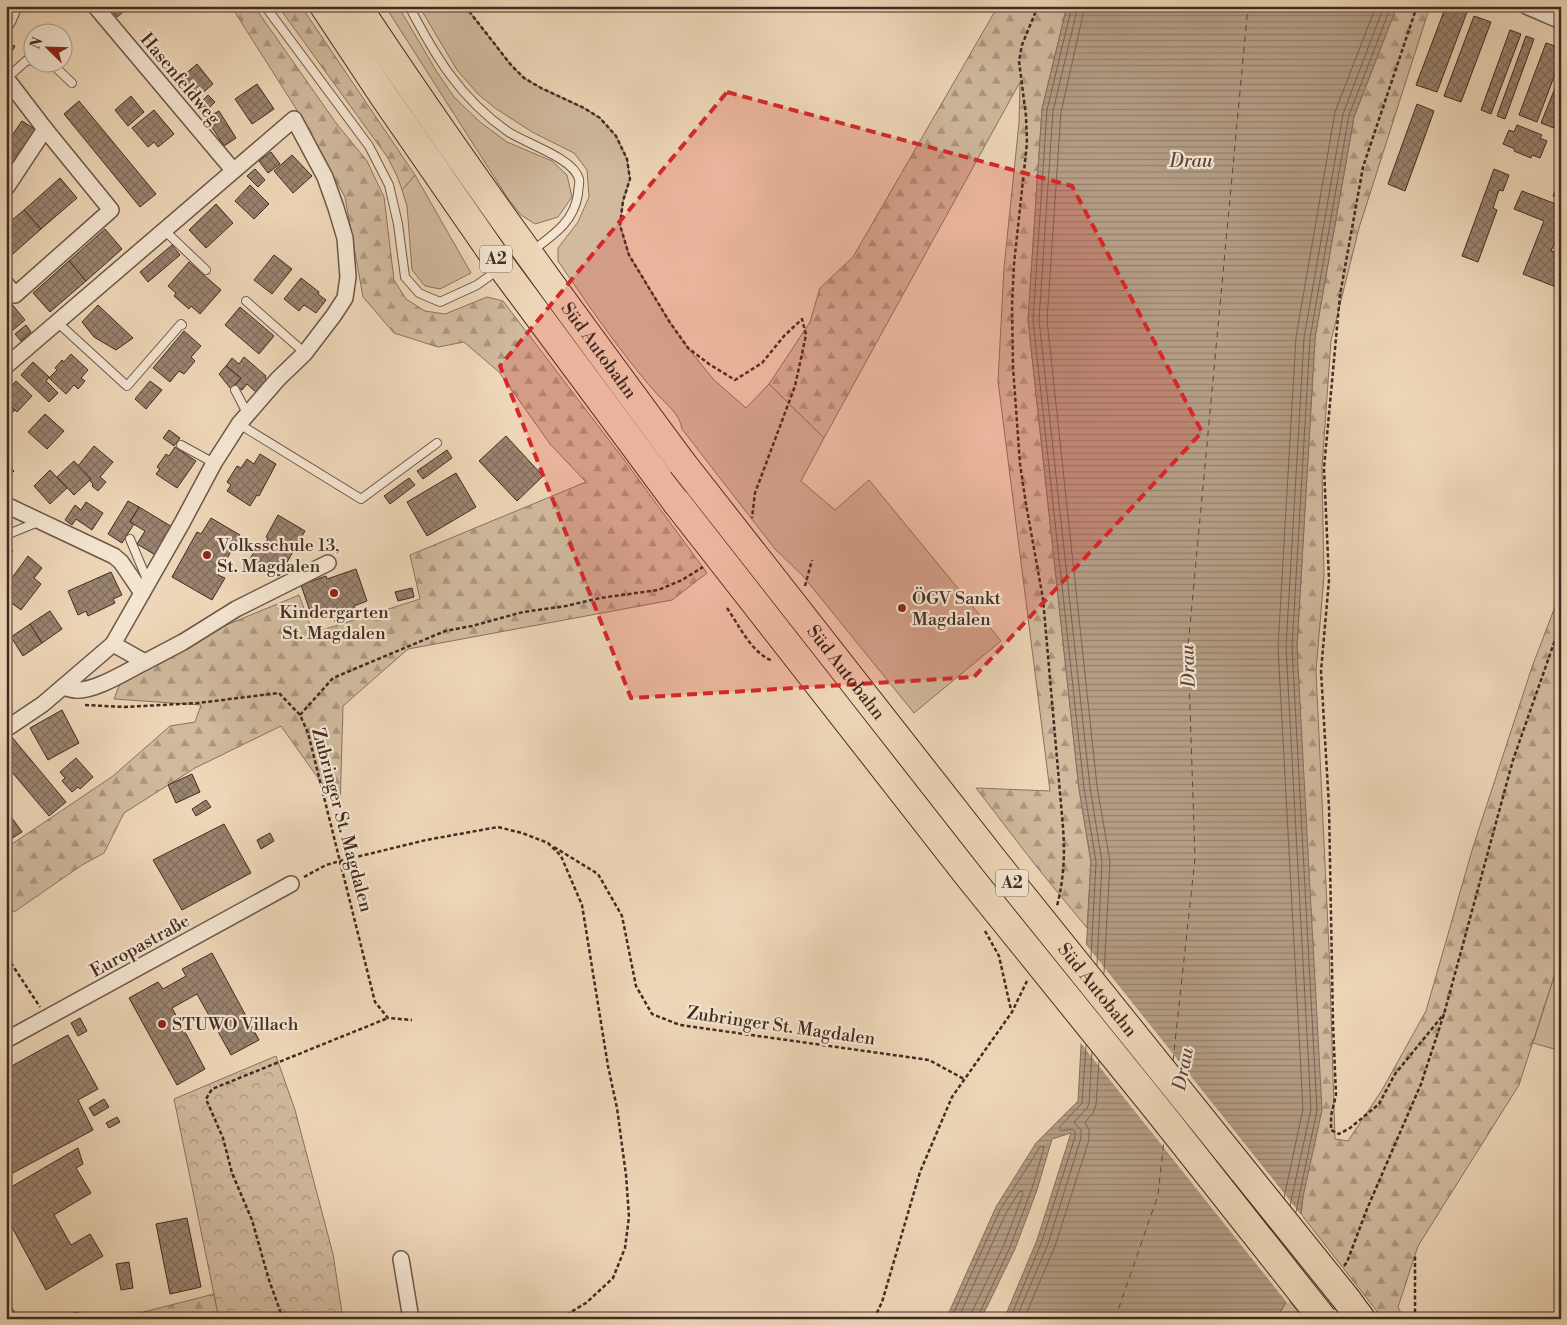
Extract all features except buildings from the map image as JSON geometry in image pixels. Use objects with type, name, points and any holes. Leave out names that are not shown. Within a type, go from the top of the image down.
[{"type":"highway","name":"Süd Autobahn","points":[[324,6],[384,98],[502,267],[677,502],[974,883],[1162,1114],[1323,1319]]},
{"type":"highway","name":"Süd Autobahn","points":[[357,6],[409,85],[528,253],[682,463],[1000,868],[1354,1310]]},
{"type":"street","points":[[6,20],[12,6]]},
{"type":"street","points":[[1526,6],[1561,21]]},
{"type":"street","name":"Hasenfeldweg","points":[[99,8],[233,170]]},
{"type":"street","points":[[6,78],[111,210],[15,295],[6,284]]},
{"type":"street","points":[[6,366],[294,119],[324,177],[345,238],[348,278],[344,298],[334,315],[305,353],[278,379],[243,420],[214,463],[113,644],[43,704],[6,729]]},
{"type":"street","points":[[6,188],[45,129]]},
{"type":"street","points":[[6,505],[118,559],[145,588]]},
{"type":"street","points":[[63,687],[75,690],[85,689],[108,681],[183,642],[236,609],[328,563]]},
{"type":"street","points":[[113,644],[145,662]]},
{"type":"street","name":"Europastraße","points":[[6,1040],[291,884]]},
{"type":"street","points":[[402,1259],[411,1319]]},
{"type":"street","points":[[6,1314],[8,1319]]},
{"type":"lane","points":[[265,6],[369,146],[389,185],[398,224],[405,277],[419,293],[440,302],[478,284],[502,267]]},
{"type":"lane","points":[[409,6],[439,61],[463,94],[508,132],[553,155],[574,169],[580,179],[577,202],[566,223],[528,253]]},
{"type":"lane","points":[[6,78],[22,64]]},
{"type":"lane","points":[[60,72],[72,84]]},
{"type":"lane","points":[[164,230],[206,270]]},
{"type":"lane","points":[[246,301],[305,353]]},
{"type":"lane","points":[[57,322],[127,386],[182,325]]},
{"type":"lane","points":[[235,390],[243,420],[361,499],[437,444]]},
{"type":"lane","points":[[181,445],[214,463]]},
{"type":"lane","points":[[6,535],[40,521]]},
{"type":"lane","points":[[130,539],[145,588]]},
{"type":"path","points":[[1038,6],[1020,54],[1027,143],[1014,264],[1012,305],[1013,359],[1020,464],[1043,599],[1062,817],[1063,880],[1057,906]]},
{"type":"path","points":[[1417,6],[1363,167],[1340,295],[1324,468],[1329,580],[1321,671],[1329,806],[1336,1095],[1331,1116],[1331,1130],[1339,1134],[1350,1128],[1379,1104],[1395,1074],[1444,1014]]},
{"type":"path","points":[[727,608],[753,646],[765,659],[779,664]]},
{"type":"path","points":[[1341,1269],[1347,1262],[1367,1209],[1421,1084],[1444,1014],[1513,760],[1561,623]]},
{"type":"path","name":"Zubringer St. Magdalen","points":[[79,705],[124,707],[198,703],[279,693],[300,715],[308,733],[375,1002],[388,1018]]},
{"type":"path","name":"Zubringer St. Magdalen","points":[[291,884],[326,865],[340,861],[435,838],[498,826],[548,843],[598,874],[622,916],[636,986],[652,1014],[680,1026],[929,1060],[964,1079]]},
{"type":"path","points":[[548,843],[561,856],[582,905],[608,1066],[617,1108],[630,1217],[625,1248],[613,1278],[586,1303],[559,1319]]},
{"type":"path","points":[[7,959],[47,1018]]},
{"type":"path","points":[[874,1319],[882,1302],[920,1172],[952,1097],[1012,1012],[1030,975]]},
{"type":"path","points":[[283,1319],[269,1280],[252,1220],[232,1172],[222,1138],[206,1099],[212,1089],[388,1018],[412,1020]]},
{"type":"path","points":[[1415,1254],[1415,1319]]},
{"type":"highlighted area","points":[[727,92],[1072,186],[1202,432],[974,677],[631,698],[500,366]]},
{"type":"green space","points":[[231,6],[254,6],[336,123],[367,161],[384,197],[394,280],[406,299],[425,311],[445,314],[487,297],[503,301],[628,465],[707,573],[672,600],[408,649],[343,706],[340,809],[281,726],[195,768],[124,813],[104,853],[82,865],[14,912],[6,906],[6,848],[113,776],[170,726],[195,722],[201,705],[114,699],[121,681],[224,626],[299,595],[313,633],[420,599],[410,555],[586,482],[550,444],[499,372],[464,342],[438,347],[394,333],[363,297],[345,197],[295,107]]},
{"type":"green space","points":[[278,6],[301,6],[415,175],[402,190],[388,158]]},
{"type":"green space","points":[[385,6],[398,6],[454,97],[480,122],[507,142],[552,161],[567,175],[572,197],[558,217],[535,224],[521,215],[509,200]]},
{"type":"green space","points":[[419,6],[465,6],[511,65],[524,78],[600,118],[616,136],[627,159],[630,179],[623,201],[620,225],[629,255],[669,321],[688,348],[714,380],[746,408],[769,384],[824,438],[801,481],[835,510],[869,480],[1001,641],[914,713],[803,576],[775,549],[682,429],[676,414],[656,393],[617,345],[558,261],[558,248],[578,222],[589,197],[587,170],[574,153],[532,132],[495,108],[478,94],[457,70]]},
{"type":"green space","points":[[998,6],[1067,6],[1042,109],[1028,320],[1079,789],[1091,862],[1087,928],[976,788],[1050,791],[998,381],[1004,268],[1019,123],[1020,82],[824,438],[769,384],[810,322],[820,288],[853,257]]},
{"type":"green space","points":[[1397,6],[1430,6],[1359,228],[1331,341],[1322,467],[1324,576],[1316,671],[1329,949],[1335,1139],[1348,1141],[1382,1090],[1426,1011],[1473,847],[1532,667],[1561,591],[1561,948],[1559,961],[1519,1085],[1418,1246],[1398,1307],[1404,1319],[1383,1319],[1301,1214],[1303,1197],[1297,647],[1315,338],[1354,117]]},
{"type":"green space","points":[[415,175],[471,273],[440,289],[425,286],[412,270],[407,206],[402,190]]},
{"type":"green space","points":[[1561,948],[1561,1051],[1533,1043],[1559,961]]},
{"type":"green space","points":[[276,1056],[295,1110],[333,1254],[343,1319],[219,1319],[174,1099]]},
{"type":"green space","points":[[214,1294],[219,1319],[116,1319]]},
{"type":"green space","points":[[1288,1299],[1304,1319],[1276,1319]]},
{"type":"water","name":"Drau","points":[[1067,6],[1397,6],[1354,117],[1315,338],[1297,647],[1322,1110],[1303,1197],[1288,1299],[1276,1319],[1004,1319],[1037,1240],[1071,1133],[1052,1139],[1037,1190],[1015,1249],[981,1319],[946,1319],[996,1207],[1036,1143],[1078,1101],[1091,862],[1079,789],[1028,320],[1042,109]]},
{"type":"pier","points":[[1084,942],[1303,1217],[1288,1304],[1079,1041]]},
{"type":"ferry route","points":[[1173,1061],[1195,858],[1188,647],[1248,6]]},
{"type":"ferry route","points":[[1115,1319],[1158,1195],[1164,1140]]},
{"type":"place","name":"Volksschule 13, St. Magdalen","points":[[207,555]]},
{"type":"place","name":"Kindergarten St. Magdalen","points":[[334,593]]},
{"type":"place","name":"ÖGV Sankt Magdalen","points":[[902,608]]},
{"type":"place","name":"STUWO Villach","points":[[162,1024]]}]
